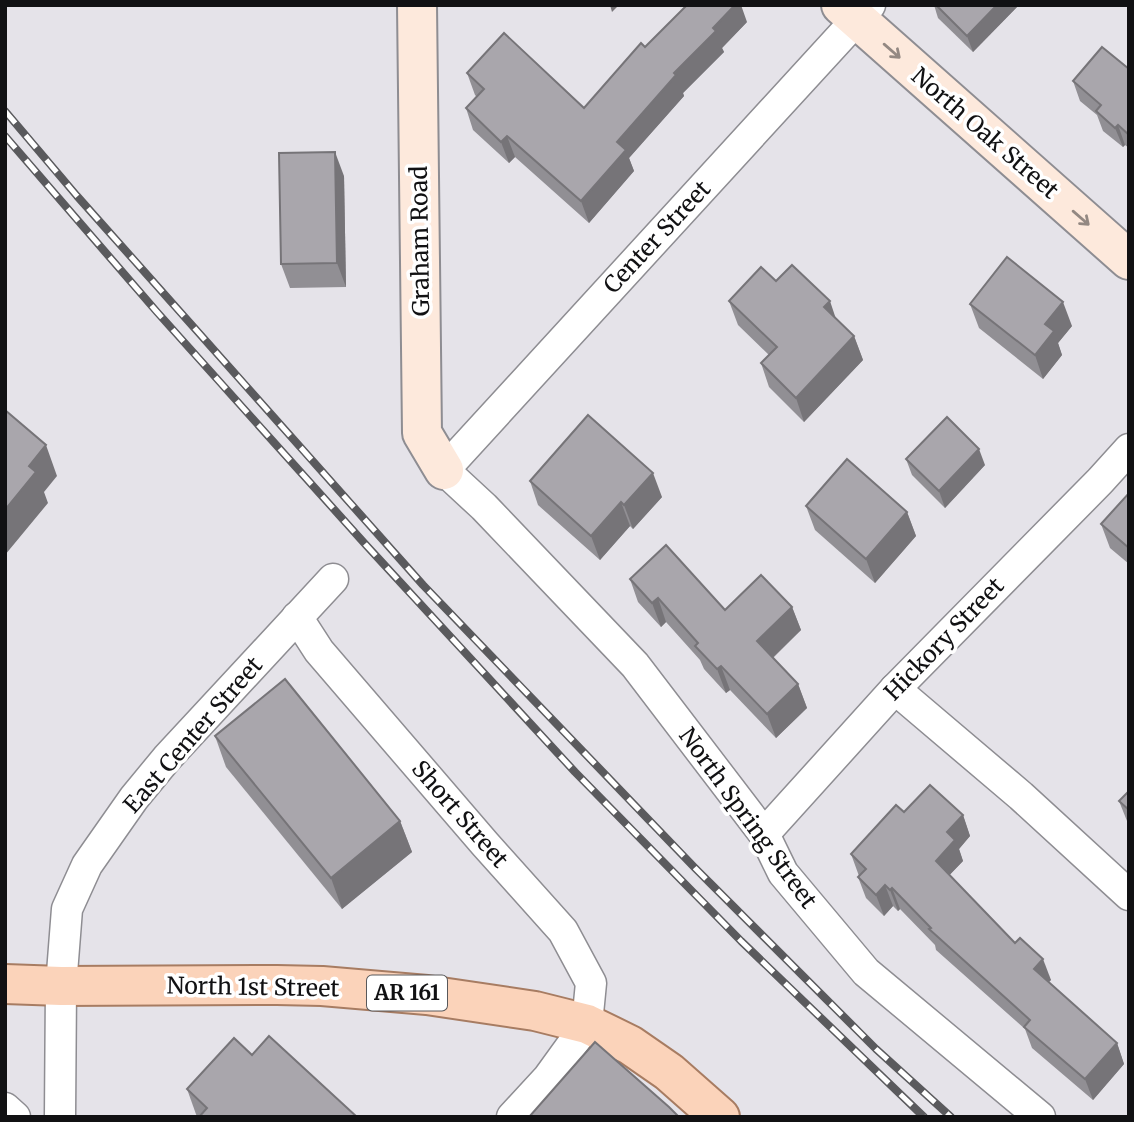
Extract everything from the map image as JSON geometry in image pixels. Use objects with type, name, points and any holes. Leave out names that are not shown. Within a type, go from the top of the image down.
[{"type":"main road","name":"Graham Road","points":[[417,5],[422,433],[444,470]]},
{"type":"main road","name":"North Oak Street","points":[[856,10],[1129,260]]},
{"type":"main road","name":"North 1st Street","points":[[5,984],[322,986],[427,995],[535,1011],[587,1024],[630,1045],[669,1072],[720,1117]]},
{"type":"street","name":"Center Street","points":[[444,470],[856,10]]},
{"type":"street","name":"Hickory Street","points":[[764,834],[895,689],[1129,449]]},
{"type":"street","name":"North Spring Street","points":[[444,470],[484,507],[635,665],[764,834],[783,873],[866,972],[1040,1117]]},
{"type":"street","name":"East Center Street","points":[[60,1117],[61,986],[67,909],[87,865],[167,758],[334,579]]},
{"type":"street","name":"Short Street","points":[[297,617],[319,651],[563,931],[590,983],[587,1024]]},
{"type":"street","points":[[895,689],[1021,796],[1129,895]]},
{"type":"street","points":[[512,1117],[548,1078],[587,1024]]},
{"type":"street","points":[[5,1108],[15,1117]]},
{"type":"building","points":[[687,5],[735,5],[713,28],[716,31],[674,73],[676,75],[617,142],[626,150],[581,201],[507,136],[501,142],[466,108],[484,89],[467,73],[504,33],[584,108],[641,43],[645,47]]},
{"type":"building","points":[[936,5],[997,5],[967,36]]},
{"type":"building","points":[[1102,47],[1129,69],[1129,135],[1118,125],[1115,128],[1096,111],[1101,105],[1073,81]]},
{"type":"building","points":[[335,152],[337,263],[281,264],[279,153]]},
{"type":"building","points":[[1007,257],[1063,302],[1045,324],[1054,331],[1035,355],[970,304]]},
{"type":"building","points":[[792,265],[830,301],[824,307],[854,336],[796,398],[761,363],[777,347],[729,301],[761,267],[776,281]]},
{"type":"building","points":[[5,410],[46,445],[29,466],[36,472],[5,510]]},
{"type":"building","points":[[588,415],[653,473],[624,505],[621,502],[591,536],[530,481]]},
{"type":"building","points":[[947,417],[979,449],[939,491],[906,459]]},
{"type":"building","points":[[847,459],[907,512],[866,559],[806,506]]},
{"type":"building","points":[[1129,493],[1129,548],[1101,524]]},
{"type":"building","points":[[666,545],[725,610],[761,575],[792,607],[757,641],[798,684],[767,714],[721,666],[717,669],[695,646],[698,643],[658,598],[652,603],[630,579]]},
{"type":"building","points":[[285,679],[400,821],[331,878],[215,736]]},
{"type":"building","points":[[930,785],[963,815],[947,832],[955,840],[936,861],[1015,943],[1020,938],[1043,959],[1034,969],[1117,1043],[1085,1079],[1024,1027],[1030,1020],[929,929],[931,928],[892,888],[890,890],[885,885],[876,895],[858,877],[866,869],[851,854],[896,805],[904,812]]},
{"type":"building","points":[[1129,791],[1129,810],[1119,801]]},
{"type":"building","points":[[269,1036],[357,1117],[199,1117],[207,1108],[187,1089],[234,1038],[252,1055]]},
{"type":"building","points":[[595,1042],[669,1107],[679,1117],[529,1117]]},
{"type":"railway","points":[[5,111],[77,196],[423,585],[695,868],[876,1049],[951,1117]]},
{"type":"railway","points":[[5,136],[157,312],[575,772],[741,941],[924,1117]]}]
